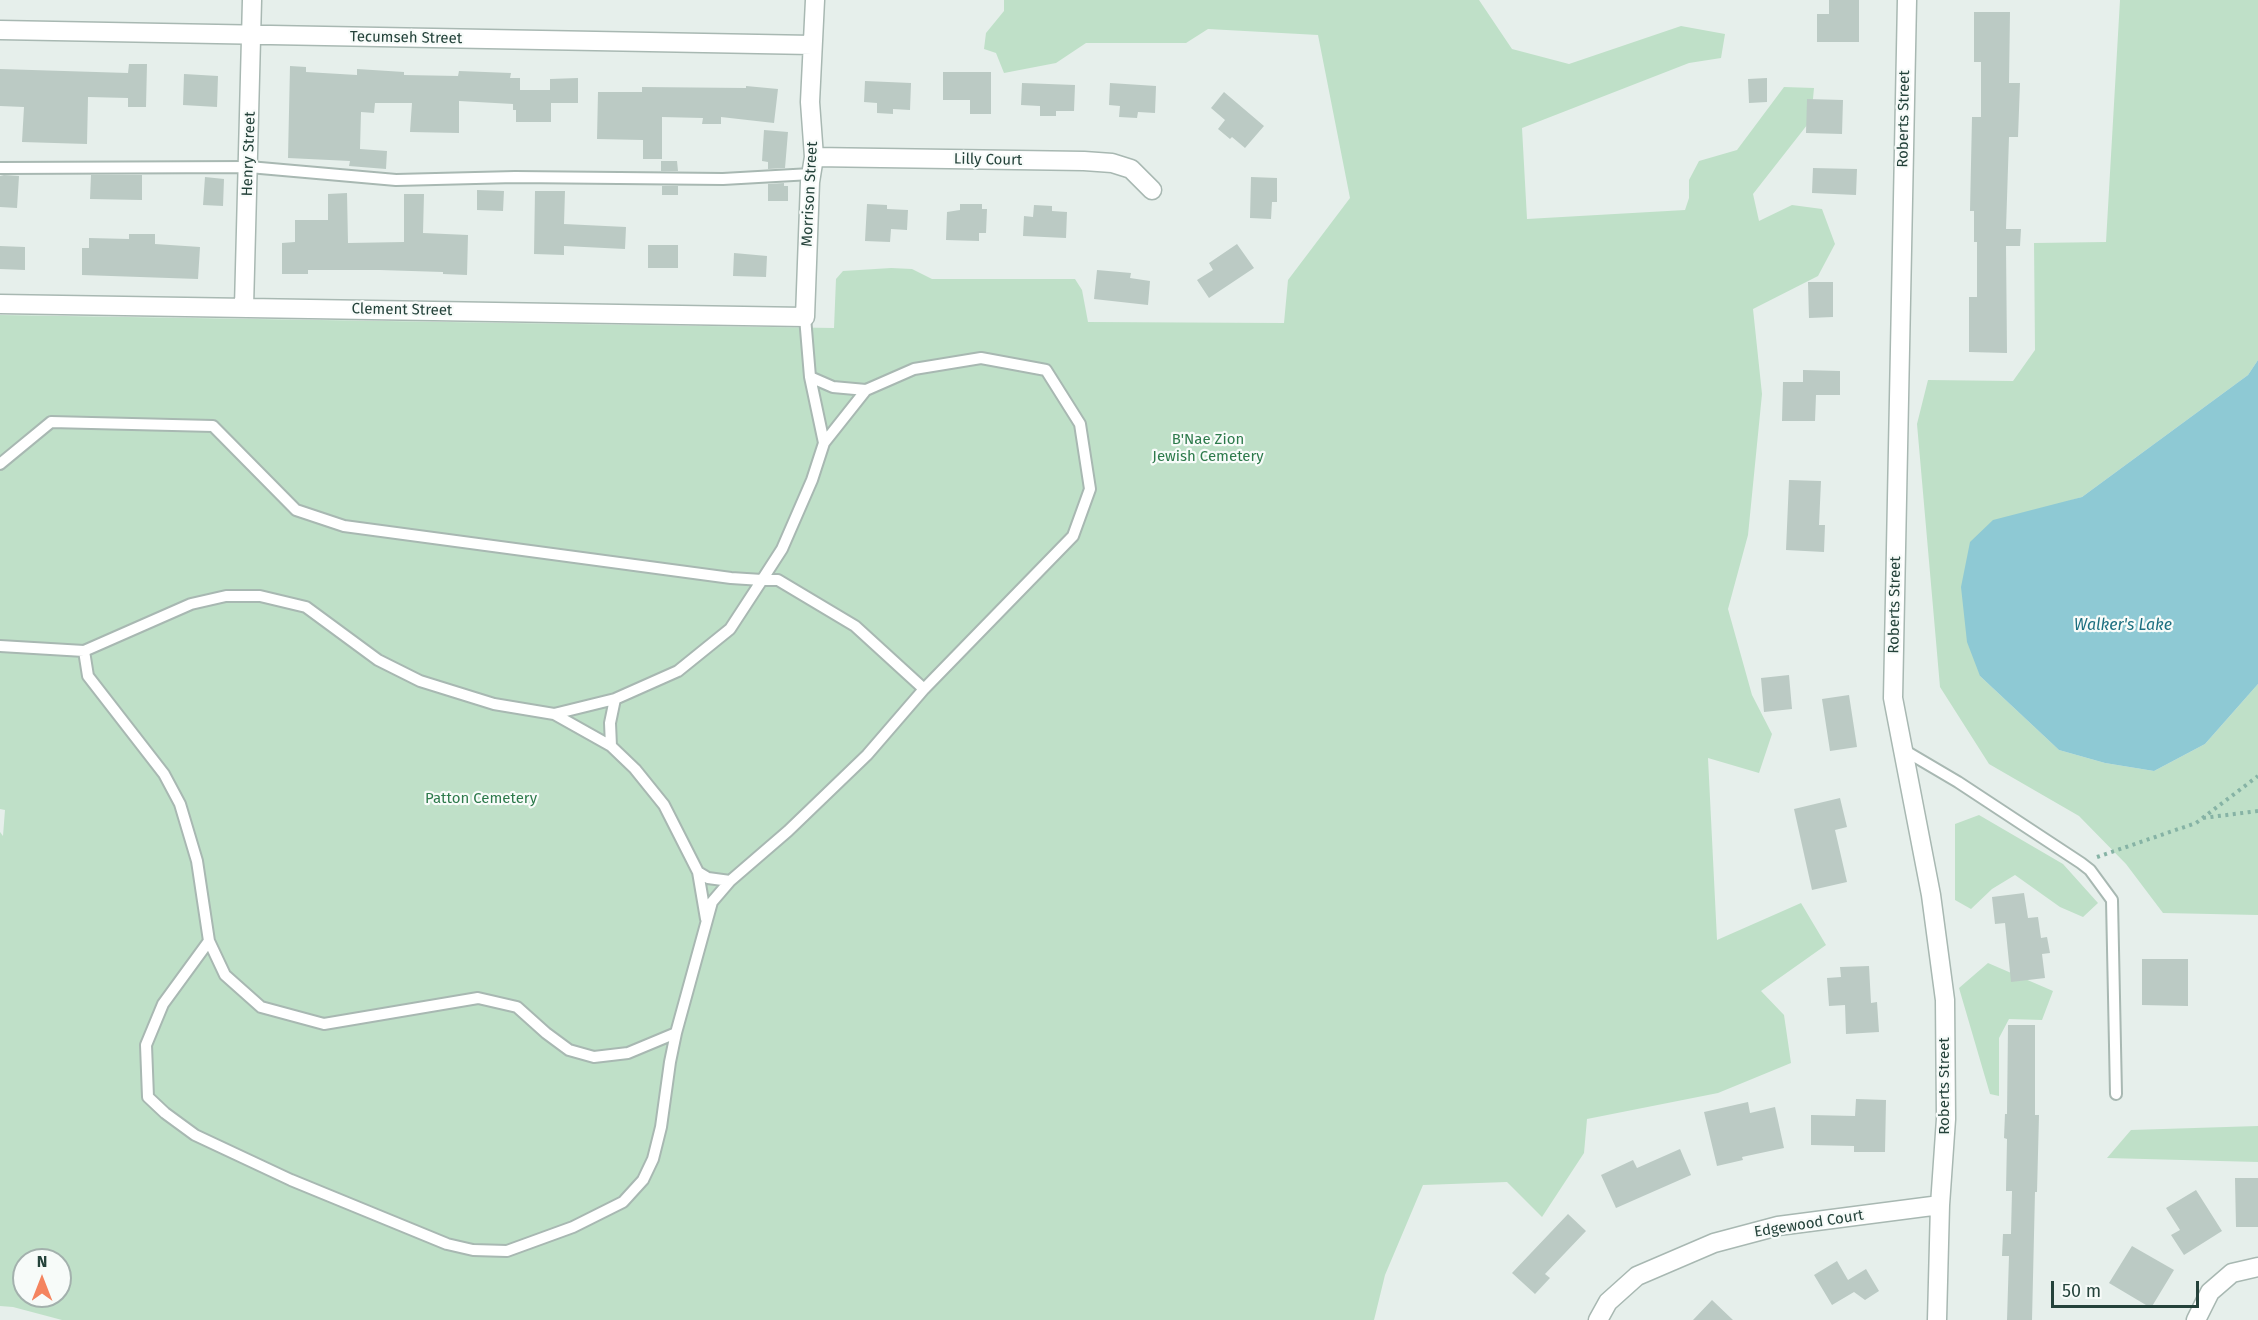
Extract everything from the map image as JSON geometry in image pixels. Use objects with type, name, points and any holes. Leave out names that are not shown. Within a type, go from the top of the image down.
[{"type":"street","name":"Henry Street","points":[[244,307],[252,0]]},
{"type":"street","name":"Morrison Street","points":[[805,317],[813,166],[810,102],[815,0]]},
{"type":"street","name":"Roberts Street","points":[[1907,0],[1893,698],[1931,895],[1945,1000],[1946,1119],[1940,1205],[1937,1320]]},
{"type":"street","name":"Tecumseh Street","points":[[0,30],[812,45]]},
{"type":"street","name":"Lilly Court","points":[[813,166],[1084,161],[1112,163],[1131,169],[1152,190]]},
{"type":"street","name":"Clement Street","points":[[0,304],[805,317]]},
{"type":"street","name":"Edgewood Court","points":[[1598,1320],[1608,1302],[1637,1276],[1714,1243],[1778,1226],[1940,1205]]},
{"type":"street","points":[[2196,1320],[2210,1292],[2232,1273],[2258,1267]]},
{"type":"lane","points":[[0,168],[249,167],[396,180],[515,177],[723,179],[813,166]]},
{"type":"lane","points":[[805,317],[810,377],[824,443]]},
{"type":"lane","points":[[209,941],[163,1004],[146,1045],[148,1097],[195,1135],[291,1179],[415,1231],[447,1244],[473,1250],[507,1251],[573,1227],[623,1202],[643,1180],[653,1159],[661,1126],[676,1033],[712,902],[730,881],[788,831],[867,755],[924,688],[1072,536],[1090,489],[1080,424],[1046,370],[981,358],[914,369],[866,390],[824,443],[812,480],[786,539],[730,629],[678,671],[615,699],[554,714]]},
{"type":"lane","points":[[810,377],[833,387],[866,390]]},
{"type":"lane","points":[[0,464],[51,422],[213,426],[296,510],[344,526],[719,576],[778,580],[855,626],[924,688]]},
{"type":"lane","points":[[0,646],[84,651],[191,604],[226,596],[260,596],[306,607],[378,660],[420,681],[494,704],[554,714],[611,746],[635,769],[664,805],[698,872],[706,924]]},
{"type":"lane","points":[[84,651],[88,676],[164,774],[180,804],[197,861],[209,941],[225,975],[261,1007],[324,1024],[478,998],[517,1007],[569,1050],[594,1057],[628,1053],[676,1033]]},
{"type":"lane","points":[[611,746],[610,723],[615,699]]},
{"type":"lane","points":[[1902,749],[1958,782],[2081,863],[2090,870],[2112,900],[2116,1094]]},
{"type":"lane","points":[[698,872],[708,878],[730,881]]},
{"type":"path","points":[[2081,863],[2196,823],[2258,776]]},
{"type":"path","points":[[2203,818],[2258,811]]},
{"type":"green space","points":[[1004,0],[1479,0],[1512,49],[1569,64],[1681,26],[1725,34],[1721,58],[1689,63],[1522,128],[1527,219],[1685,210],[1689,198],[1689,180],[1699,161],[1737,150],[1784,87],[1814,88],[1811,120],[1753,194],[1759,221],[1792,205],[1822,209],[1835,244],[1818,276],[1753,309],[1762,394],[1748,535],[1728,609],[1752,695],[1772,734],[1759,773],[1708,758],[1717,940],[1801,903],[1826,945],[1761,991],[1784,1015],[1791,1063],[1718,1093],[1587,1119],[1584,1153],[1542,1217],[1507,1182],[1423,1185],[1385,1275],[1374,1320],[62,1320],[17,1308],[72,1308],[72,1248],[12,1248],[12,1307],[0,1306],[0,832],[3,836],[5,810],[0,809],[0,315],[834,328],[836,279],[843,271],[891,268],[912,269],[932,279],[1075,279],[1082,290],[1088,322],[1284,323],[1288,280],[1350,198],[1318,35],[1208,29],[1186,43],[1086,43],[1056,63],[1004,73],[996,53],[984,49],[986,33],[1004,11]]},
{"type":"green space","points":[[2120,0],[2258,0],[2258,360],[2248,375],[2082,497],[2045,508],[1980,676],[2059,750],[2105,763],[2154,771],[2205,744],[2258,684],[2258,915],[2163,913],[2126,864],[2079,816],[1989,764],[1940,687],[1917,424],[1928,380],[2013,381],[2035,350],[2034,243],[2106,242]]},
{"type":"green space","points":[[1979,815],[2063,864],[2098,903],[2083,917],[2060,907],[2015,875],[1992,889],[1971,909],[1955,900],[1955,824]]},
{"type":"green space","points":[[1988,963],[2053,991],[2042,1020],[2009,1019],[1999,1038],[1999,1096],[1990,1094],[1959,988]]},
{"type":"green space","points":[[2258,1126],[2258,1162],[2107,1158],[2131,1130]]},
{"type":"water","name":"Walker's Lake","points":[[2258,360],[2258,684],[2205,744],[2154,771],[2105,763],[2059,750],[1980,676],[1967,642],[1961,587],[1970,542],[1993,520],[2082,497],[2248,375]]},
{"type":"building","points":[[1829,0],[1859,0],[1859,42],[1817,42],[1817,14],[1829,14]]},
{"type":"building","points":[[1974,12],[2010,12],[2009,83],[2020,83],[2018,137],[2009,137],[2006,229],[2021,229],[2020,246],[2006,246],[2007,353],[1969,352],[1969,297],[1977,297],[1977,242],[1974,242],[1974,211],[1970,211],[1972,117],[1981,117],[1981,62],[1974,62]]},
{"type":"building","points":[[129,64],[147,64],[146,107],[128,107],[128,98],[88,97],[87,144],[22,142],[24,107],[0,106],[0,69],[128,73]]},
{"type":"building","points":[[290,66],[306,67],[306,72],[357,75],[357,69],[404,72],[404,75],[458,76],[459,71],[511,73],[510,78],[520,78],[520,90],[550,90],[550,79],[578,78],[578,103],[551,103],[551,122],[516,122],[516,110],[513,110],[513,104],[459,101],[459,133],[410,132],[412,103],[375,103],[374,113],[361,112],[360,149],[387,151],[386,169],[349,166],[350,161],[288,158]]},
{"type":"building","points":[[943,72],[991,72],[991,114],[970,114],[970,100],[943,100]]},
{"type":"building","points":[[184,74],[218,76],[217,107],[183,105]]},
{"type":"building","points":[[1767,78],[1767,102],[1749,103],[1748,79]]},
{"type":"building","points":[[865,81],[911,83],[910,110],[893,109],[893,114],[877,113],[877,103],[864,102]]},
{"type":"building","points":[[1022,83],[1075,85],[1074,111],[1056,111],[1056,116],[1040,116],[1040,106],[1021,105]]},
{"type":"building","points":[[1110,83],[1156,86],[1155,113],[1138,112],[1137,118],[1119,117],[1120,106],[1109,105]]},
{"type":"building","points":[[746,86],[778,89],[774,123],[721,117],[721,124],[702,124],[703,118],[662,117],[662,159],[643,159],[643,140],[597,139],[598,92],[642,92],[642,87],[746,88]]},
{"type":"building","points":[[1224,92],[1264,126],[1245,148],[1218,129],[1225,120],[1211,108]]},
{"type":"building","points":[[1807,99],[1843,100],[1842,134],[1806,133]]},
{"type":"building","points":[[764,130],[788,132],[785,168],[768,169],[768,162],[762,161]]},
{"type":"building","points":[[661,161],[677,161],[678,171],[661,171]]},
{"type":"building","points":[[1813,168],[1857,169],[1856,195],[1812,193]]},
{"type":"building","points":[[91,175],[142,175],[142,200],[90,199]]},
{"type":"building","points":[[0,176],[19,176],[17,208],[0,207]]},
{"type":"building","points":[[205,177],[224,179],[223,206],[203,205]]},
{"type":"building","points":[[1251,177],[1277,178],[1277,202],[1272,202],[1271,219],[1250,218]]},
{"type":"building","points":[[784,183],[784,186],[788,186],[788,201],[768,201],[768,184]]},
{"type":"building","points":[[662,186],[678,186],[678,195],[662,195]]},
{"type":"building","points":[[477,190],[504,191],[503,211],[477,210]]},
{"type":"building","points":[[535,191],[565,191],[564,224],[626,227],[625,249],[564,246],[564,255],[534,254]]},
{"type":"building","points":[[347,193],[348,243],[404,242],[404,194],[424,194],[423,233],[468,235],[467,275],[380,270],[308,270],[308,274],[282,274],[282,243],[295,242],[295,220],[328,220],[328,194]]},
{"type":"building","points":[[867,204],[887,205],[887,209],[908,210],[907,230],[891,229],[890,242],[865,241]]},
{"type":"building","points":[[960,204],[982,204],[982,209],[987,209],[986,233],[979,233],[979,241],[946,240],[947,212],[960,210]]},
{"type":"building","points":[[1034,205],[1052,206],[1052,211],[1067,212],[1066,238],[1023,236],[1024,216],[1033,217]]},
{"type":"building","points":[[129,234],[155,234],[155,244],[200,247],[198,279],[82,275],[82,248],[89,248],[89,238],[129,239]]},
{"type":"building","points":[[1237,244],[1254,268],[1209,298],[1197,280],[1213,270],[1209,263]]},
{"type":"building","points":[[648,245],[678,245],[678,268],[648,268]]},
{"type":"building","points":[[0,246],[25,247],[25,270],[0,269]]},
{"type":"building","points":[[734,253],[767,256],[766,277],[733,276]]},
{"type":"building","points":[[1097,270],[1131,273],[1130,278],[1150,281],[1148,305],[1094,299]]},
{"type":"building","points":[[1808,282],[1833,282],[1833,317],[1809,318]]},
{"type":"building","points":[[1803,370],[1840,371],[1840,395],[1816,395],[1815,421],[1782,421],[1783,382],[1803,382]]},
{"type":"building","points":[[1789,480],[1821,481],[1819,525],[1825,525],[1824,552],[1786,550]]},
{"type":"building","points":[[1789,675],[1792,709],[1764,712],[1761,678]]},
{"type":"building","points":[[1849,695],[1857,747],[1830,751],[1822,699]]},
{"type":"building","points":[[1840,798],[1847,827],[1835,830],[1847,882],[1812,890],[1794,809]]},
{"type":"building","points":[[2024,893],[2028,918],[2038,917],[2041,938],[2047,937],[2050,953],[2042,954],[2045,978],[2011,982],[2005,923],[1995,924],[1992,897]]},
{"type":"building","points":[[2142,959],[2188,959],[2188,1006],[2142,1005]]},
{"type":"building","points":[[1869,966],[1871,1003],[1877,1002],[1879,1032],[1846,1034],[1845,1005],[1829,1006],[1827,978],[1841,977],[1840,967]]},
{"type":"building","points":[[2008,1025],[2035,1025],[2035,1115],[2039,1115],[2032,1320],[2007,1320],[2009,1256],[2002,1256],[2003,1234],[2011,1234],[2012,1191],[2006,1191],[2007,1139],[2004,1138],[2005,1114],[2007,1114]]},
{"type":"building","points":[[1856,1099],[1886,1100],[1885,1152],[1854,1152],[1854,1146],[1811,1145],[1811,1115],[1855,1116]]},
{"type":"building","points":[[1748,1102],[1750,1113],[1775,1107],[1784,1148],[1742,1157],[1743,1160],[1717,1166],[1704,1112]]},
{"type":"building","points":[[1680,1149],[1691,1175],[1616,1208],[1601,1175],[1633,1160],[1637,1168]]},
{"type":"building","points":[[2235,1178],[2258,1178],[2258,1227],[2236,1227]]},
{"type":"building","points":[[2196,1190],[2222,1231],[2184,1255],[2171,1235],[2180,1230],[2166,1208]]},
{"type":"building","points":[[1568,1214],[1586,1231],[1545,1274],[1550,1278],[1535,1294],[1512,1273]]},
{"type":"building","points":[[2132,1246],[2174,1270],[2151,1308],[2109,1283]]},
{"type":"building","points":[[1837,1261],[1848,1280],[1866,1269],[1879,1291],[1865,1300],[1854,1292],[1832,1305],[1814,1275]]},
{"type":"building","points":[[1712,1300],[1733,1320],[1693,1320]]},
{"type":"park label","name":"B'Nae Zion Jewish Cemetery","points":[[1208,448]]},
{"type":"park label","name":"Patton Cemetery","points":[[481,799]]}]
